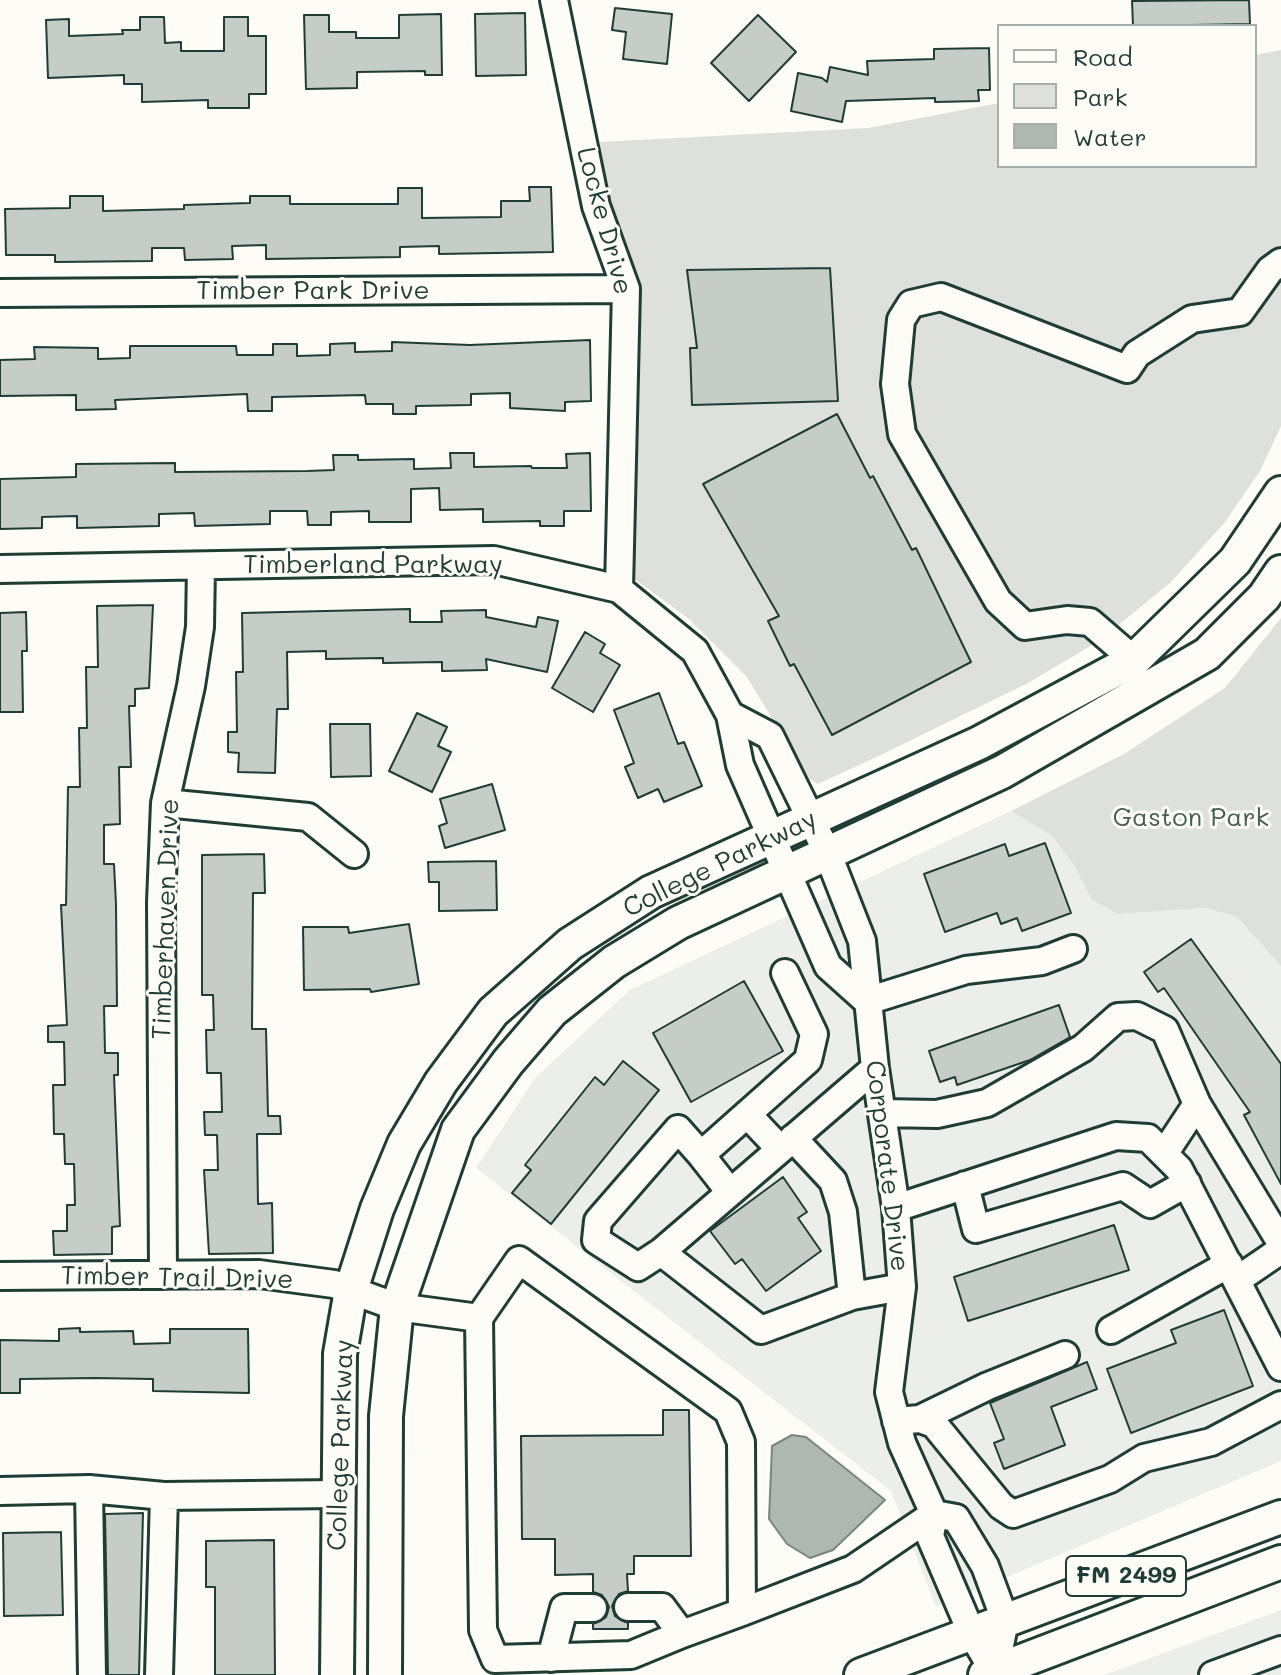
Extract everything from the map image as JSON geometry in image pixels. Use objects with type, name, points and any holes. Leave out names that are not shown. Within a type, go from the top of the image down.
[{"type":"main road","name":"College Parkway","points":[[337,1675],[340,1354],[351,1290],[377,1209],[404,1144],[441,1082],[493,1012],[570,944],[651,892],[979,743],[1134,660],[1235,561],[1281,493]]},
{"type":"main road","name":"College Parkway","points":[[385,1675],[386,1416],[397,1307],[458,1130],[508,1062],[552,1011],[614,962],[678,923],[1002,772],[1207,654],[1264,597],[1281,572]]},
{"type":"main road","points":[[1134,660],[1154,686]]},
{"type":"main road","name":"FM 2499","points":[[861,1675],[1281,1517]]},
{"type":"main road","name":"FM 2499","points":[[992,1674],[1281,1562]]},
{"type":"street","name":"Locke Drive","points":[[554,0],[596,206],[626,289],[619,589]]},
{"type":"street","points":[[1134,660],[1090,622],[1067,620],[1025,626],[998,601],[902,434],[895,384],[901,320],[911,304],[941,297],[1127,369],[1137,354],[1192,319],[1240,312],[1270,270],[1281,262]]},
{"type":"street","name":"Timber Park Drive","points":[[0,293],[626,289]]},
{"type":"street","name":"Timberland Parkway","points":[[0,569],[494,560],[619,589],[695,651],[730,715],[740,765],[785,872]]},
{"type":"street","name":"Timberhaven Drive","points":[[163,1275],[161,902],[165,803],[191,686],[200,627],[201,566]]},
{"type":"street","points":[[730,715],[770,736],[827,852]]},
{"type":"street","points":[[165,803],[308,817],[354,854]]},
{"type":"street","name":"Corporate Drive","points":[[827,852],[862,941],[875,1068],[896,1208],[902,1287],[889,1392],[908,1420],[902,1443],[934,1514],[930,1536],[992,1674]]},
{"type":"street","points":[[785,872],[828,966],[867,1001],[966,970],[1042,961],[1073,949]]},
{"type":"street","points":[[701,1155],[808,1060],[814,1034],[785,973]]},
{"type":"street","points":[[882,1113],[937,1114],[987,1103],[1083,1048],[1118,1017],[1137,1016],[1165,1030],[1197,1104],[1281,1243]]},
{"type":"street","points":[[730,1192],[678,1129],[598,1221],[596,1240],[638,1267],[661,1252],[875,1068]]},
{"type":"street","points":[[1164,1154],[1197,1104]]},
{"type":"street","points":[[747,1114],[833,1181],[843,1212],[852,1296]]},
{"type":"street","points":[[896,1208],[1116,1136],[1148,1138],[1187,1183],[1281,1367]]},
{"type":"street","points":[[965,1185],[976,1229],[1123,1186],[1150,1204],[1187,1183]]},
{"type":"street","points":[[1111,1330],[1281,1250]]},
{"type":"street","points":[[661,1252],[761,1330],[852,1296],[902,1287]]},
{"type":"street","points":[[742,1612],[741,1442],[728,1411],[519,1260],[479,1318],[483,1630],[495,1659],[631,1655],[682,1634],[742,1612],[853,1569],[934,1514],[956,1518],[985,1566],[1005,1620],[992,1674]]},
{"type":"street","name":"Timber Trail Drive","points":[[0,1276],[259,1274],[334,1284],[397,1307],[479,1318]]},
{"type":"street","points":[[908,1420],[1065,1355]]},
{"type":"street","points":[[908,1420],[934,1424],[1001,1506],[1013,1514],[1110,1479],[1144,1458],[1211,1442],[1281,1405]]},
{"type":"street","points":[[0,1491],[89,1489],[164,1496],[337,1494]]},
{"type":"street","points":[[89,1489],[92,1675]]},
{"type":"street","points":[[159,1675],[164,1496]]},
{"type":"street","points":[[628,1607],[662,1607],[682,1634]]},
{"type":"street","points":[[551,1658],[564,1608],[593,1608]]},
{"type":"street","points":[[1213,1675],[1281,1650]]},
{"type":"shaded area","points":[[1011,811],[1052,836],[1074,865],[1093,900],[1118,914],[1207,908],[1237,917],[1281,966],[1281,1461],[936,1607],[891,1491],[476,1168],[535,1078],[630,990]]},
{"type":"shaded area","points":[[1281,1610],[1281,1675],[1104,1675]]},
{"type":"green space","points":[[1281,50],[1281,426],[1260,471],[1225,522],[1171,582],[1099,641],[1028,683],[891,750],[818,784],[808,778],[747,677],[689,619],[632,577],[638,294],[604,186],[600,142],[868,128],[997,103],[997,168],[1257,168],[1257,55]]},
{"type":"green space","name":"Gaston Park","points":[[1281,618],[1281,966],[1237,917],[1207,908],[1118,914],[1092,900],[1074,865],[1052,836],[1011,811],[1124,754],[1225,688]]},
{"type":"water","points":[[792,1435],[806,1437],[885,1500],[833,1550],[810,1558],[787,1544],[769,1519],[772,1446]]},
{"type":"building","points":[[1249,0],[1250,24],[1133,24],[1132,1]]},
{"type":"building","points":[[615,8],[672,14],[667,64],[623,59],[626,32],[612,30]]},
{"type":"building","points":[[525,13],[526,75],[476,76],[475,14]]},
{"type":"building","points":[[441,14],[442,75],[425,75],[425,71],[357,72],[357,88],[306,89],[304,15],[329,15],[329,32],[356,32],[356,38],[399,38],[399,15]]},
{"type":"building","points":[[758,15],[796,52],[749,101],[711,63]]},
{"type":"building","points":[[140,17],[164,17],[165,43],[181,42],[181,51],[224,51],[224,17],[248,17],[248,36],[266,36],[266,94],[249,94],[249,108],[208,108],[208,100],[142,102],[142,84],[124,84],[124,75],[48,78],[46,20],[69,19],[69,36],[123,34],[122,30],[140,30]]},
{"type":"building","points":[[989,48],[990,90],[978,90],[979,101],[935,102],[935,98],[846,101],[842,122],[791,111],[798,73],[827,82],[830,67],[868,75],[867,61],[934,59],[934,49]]},
{"type":"building","points":[[529,187],[551,187],[553,252],[439,254],[439,246],[400,247],[400,257],[266,259],[266,245],[232,246],[233,259],[185,260],[184,248],[152,248],[152,261],[55,262],[55,255],[6,255],[5,209],[70,208],[70,196],[103,196],[103,211],[184,209],[184,205],[250,203],[250,196],[290,196],[290,204],[398,204],[398,188],[422,188],[422,218],[501,217],[501,201],[530,201]]},
{"type":"building","points":[[830,268],[838,401],[692,405],[690,348],[697,348],[687,270]]},
{"type":"building","points":[[590,340],[591,401],[565,402],[565,411],[510,408],[510,393],[471,394],[471,405],[416,406],[416,414],[393,414],[393,404],[366,404],[365,395],[272,397],[272,411],[248,411],[247,394],[115,400],[116,409],[76,410],[76,395],[0,396],[0,360],[35,359],[34,347],[98,348],[98,359],[130,358],[130,346],[236,346],[237,355],[273,355],[273,344],[297,344],[297,356],[330,355],[330,344],[355,343],[355,352],[392,351],[392,342],[470,345]]},
{"type":"building","points":[[837,414],[912,550],[916,548],[971,662],[832,735],[794,664],[790,666],[768,621],[779,616],[703,484]]},
{"type":"building","points":[[450,453],[474,453],[474,467],[567,468],[566,454],[590,453],[591,511],[564,511],[564,526],[540,526],[540,521],[483,522],[483,509],[440,510],[439,488],[411,489],[411,522],[369,522],[369,511],[331,512],[331,525],[308,525],[307,511],[270,511],[270,524],[195,526],[194,513],[159,514],[159,526],[77,528],[77,516],[42,517],[42,528],[0,529],[0,479],[76,477],[76,464],[175,463],[175,472],[307,471],[334,470],[333,455],[358,455],[358,460],[414,459],[414,469],[451,468]]},
{"type":"building","points":[[153,605],[149,688],[135,689],[135,706],[129,706],[131,767],[119,767],[120,824],[104,825],[104,864],[114,864],[116,904],[117,1006],[104,1006],[105,1053],[118,1053],[118,1075],[114,1075],[120,1226],[112,1227],[112,1254],[54,1255],[53,1231],[67,1231],[67,1205],[75,1205],[74,1164],[65,1164],[64,1134],[54,1134],[53,1085],[65,1085],[64,1042],[48,1042],[48,1026],[67,1025],[61,905],[66,905],[68,787],[80,787],[79,728],[87,728],[86,667],[98,667],[97,606]]},
{"type":"building","points":[[410,609],[410,622],[442,622],[441,611],[486,610],[486,617],[536,627],[538,617],[558,621],[547,672],[486,659],[487,670],[442,671],[442,662],[383,663],[383,658],[326,659],[326,651],[287,652],[288,709],[277,709],[275,773],[238,772],[239,753],[228,752],[228,732],[237,732],[236,672],[243,672],[242,613]]},
{"type":"building","points":[[26,612],[27,651],[22,651],[23,712],[0,712],[0,613]]},
{"type":"building","points":[[585,632],[605,644],[600,653],[620,665],[593,712],[552,688]]},
{"type":"building","points":[[659,693],[678,744],[684,742],[702,786],[664,802],[658,789],[638,798],[625,767],[634,763],[614,710]]},
{"type":"building","points":[[417,713],[447,727],[438,746],[451,752],[432,792],[389,771]]},
{"type":"building","points":[[330,724],[370,724],[371,776],[331,777]]},
{"type":"building","points":[[492,784],[505,830],[445,848],[439,826],[447,823],[440,799]]},
{"type":"building","points":[[1045,843],[1071,913],[1022,931],[1017,918],[1001,924],[997,913],[945,932],[924,874],[1005,844],[1009,856]]},
{"type":"building","points":[[264,854],[265,893],[253,893],[252,1029],[266,1029],[268,1116],[280,1116],[281,1134],[257,1134],[258,1204],[272,1203],[273,1253],[209,1254],[204,1170],[218,1170],[217,1135],[205,1135],[204,1112],[222,1112],[221,1073],[207,1073],[206,1030],[214,1030],[213,995],[202,995],[202,855]]},
{"type":"building","points":[[496,861],[497,910],[439,911],[439,882],[429,882],[428,862]]},
{"type":"building","points":[[409,924],[419,984],[371,992],[370,989],[304,990],[303,927],[348,927],[349,933]]},
{"type":"building","points":[[1191,939],[1281,1064],[1281,1184],[1244,1115],[1250,1112],[1164,988],[1158,992],[1144,972]]},
{"type":"building","points":[[744,981],[783,1051],[691,1102],[653,1033]]},
{"type":"building","points":[[1059,1005],[1070,1037],[1030,1060],[957,1085],[955,1077],[940,1082],[929,1051]]},
{"type":"building","points":[[623,1061],[659,1090],[551,1224],[512,1193],[531,1170],[525,1165],[595,1077],[604,1085]]},
{"type":"building","points":[[783,1177],[807,1212],[798,1218],[821,1251],[766,1291],[742,1259],[735,1264],[710,1231]]},
{"type":"building","points":[[1114,1225],[1129,1270],[968,1321],[954,1277]]},
{"type":"building","points":[[1224,1310],[1253,1386],[1131,1433],[1107,1369],[1176,1343],[1171,1330]]},
{"type":"building","points":[[80,1328],[80,1332],[133,1331],[134,1344],[170,1343],[170,1329],[248,1329],[249,1393],[153,1391],[153,1379],[95,1378],[20,1379],[20,1393],[0,1393],[0,1340],[59,1341],[59,1329]]},
{"type":"building","points":[[1087,1362],[1097,1389],[1051,1407],[1065,1445],[1004,1469],[994,1443],[1004,1439],[990,1403]]},
{"type":"building","points":[[663,1410],[689,1410],[691,1556],[634,1556],[634,1574],[627,1574],[628,1591],[619,1594],[612,1606],[615,1616],[628,1623],[628,1629],[593,1629],[593,1624],[606,1617],[609,1607],[602,1595],[593,1592],[593,1574],[555,1575],[555,1539],[522,1539],[521,1436],[663,1435]]},
{"type":"building","points":[[143,1513],[139,1675],[108,1675],[105,1514]]},
{"type":"building","points":[[61,1532],[63,1615],[4,1616],[3,1533]]},
{"type":"building","points":[[274,1540],[275,1675],[215,1675],[215,1587],[206,1587],[206,1541]]}]
